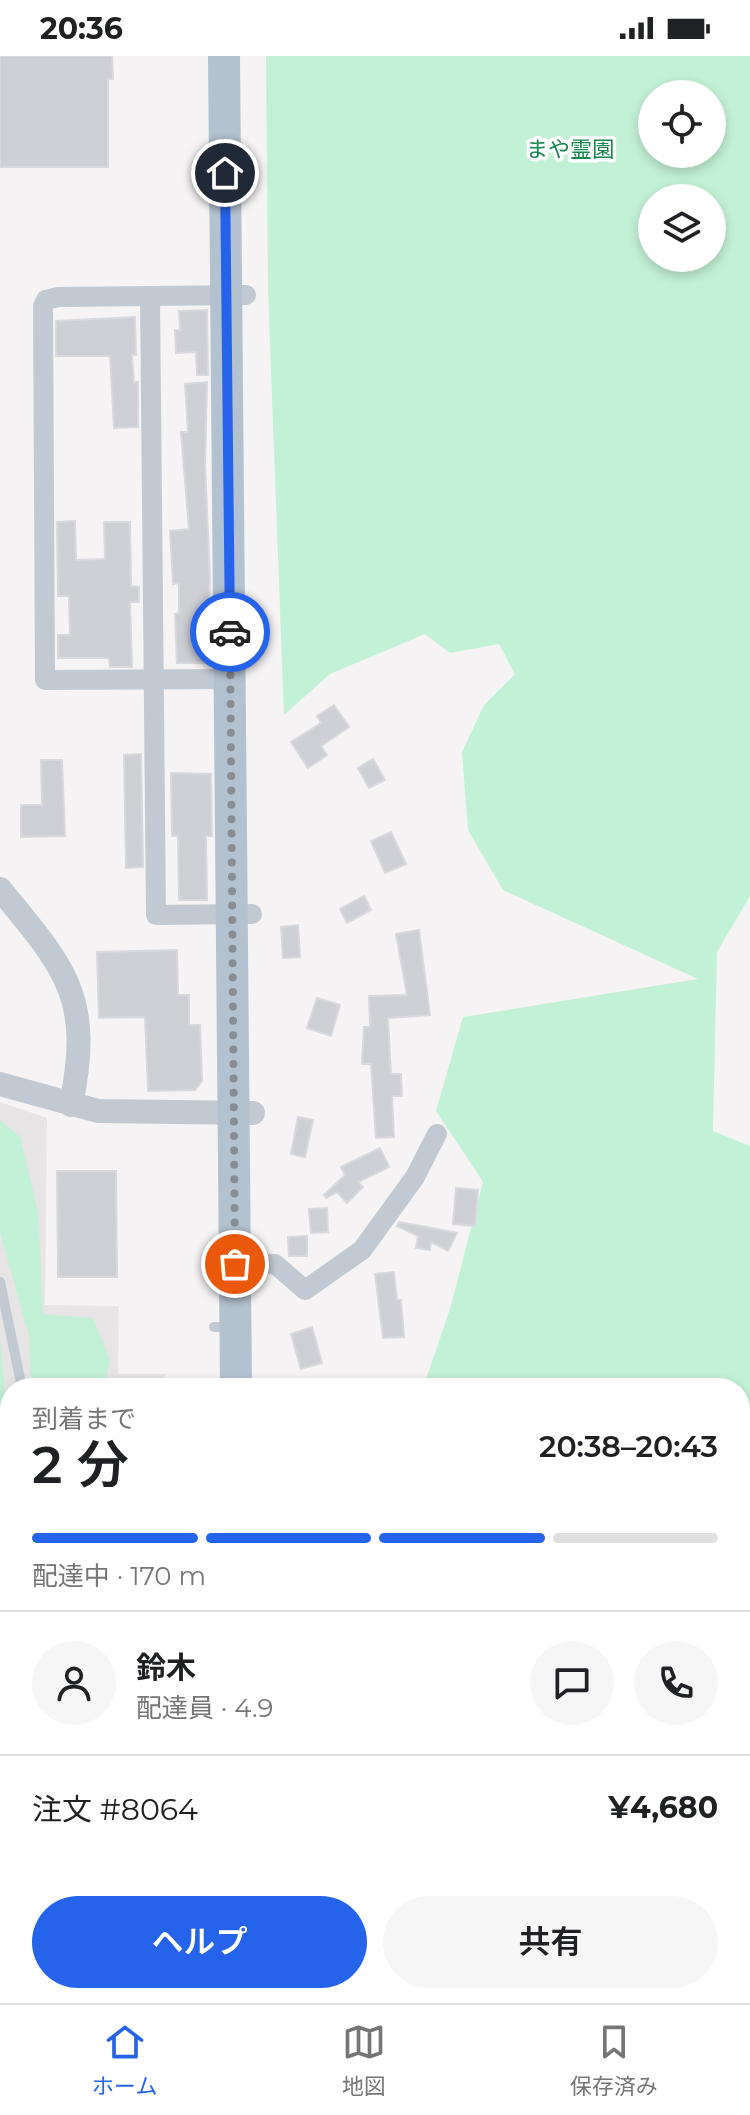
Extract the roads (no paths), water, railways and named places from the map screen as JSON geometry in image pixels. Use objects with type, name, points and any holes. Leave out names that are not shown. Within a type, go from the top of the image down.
[{"type":"main road","points":[[224,56],[236,296],[244,1113],[255,1264],[256,1378]]},
{"type":"main road","points":[[242,914],[231,679],[236,296],[245,56]]},
{"type":"main road","points":[[234,1378],[225,1327],[244,1113]]},
{"type":"street","points":[[150,296],[156,915],[242,914]]},
{"type":"street","points":[[231,679],[45,680],[43,306],[46,300],[58,297],[236,296]]},
{"type":"street","points":[[0,889],[49,947],[71,987],[80,1044],[71,1105]]},
{"type":"street","points":[[0,1084],[71,1105],[126,1113],[244,1113]]},
{"type":"street","points":[[255,1264],[275,1264],[305,1290],[362,1250],[415,1177],[437,1134]]},
{"type":"lane","points":[[0,1282],[20,1378]]},
{"type":"park label","name":"まや霊園","points":[[570,149]]}]
